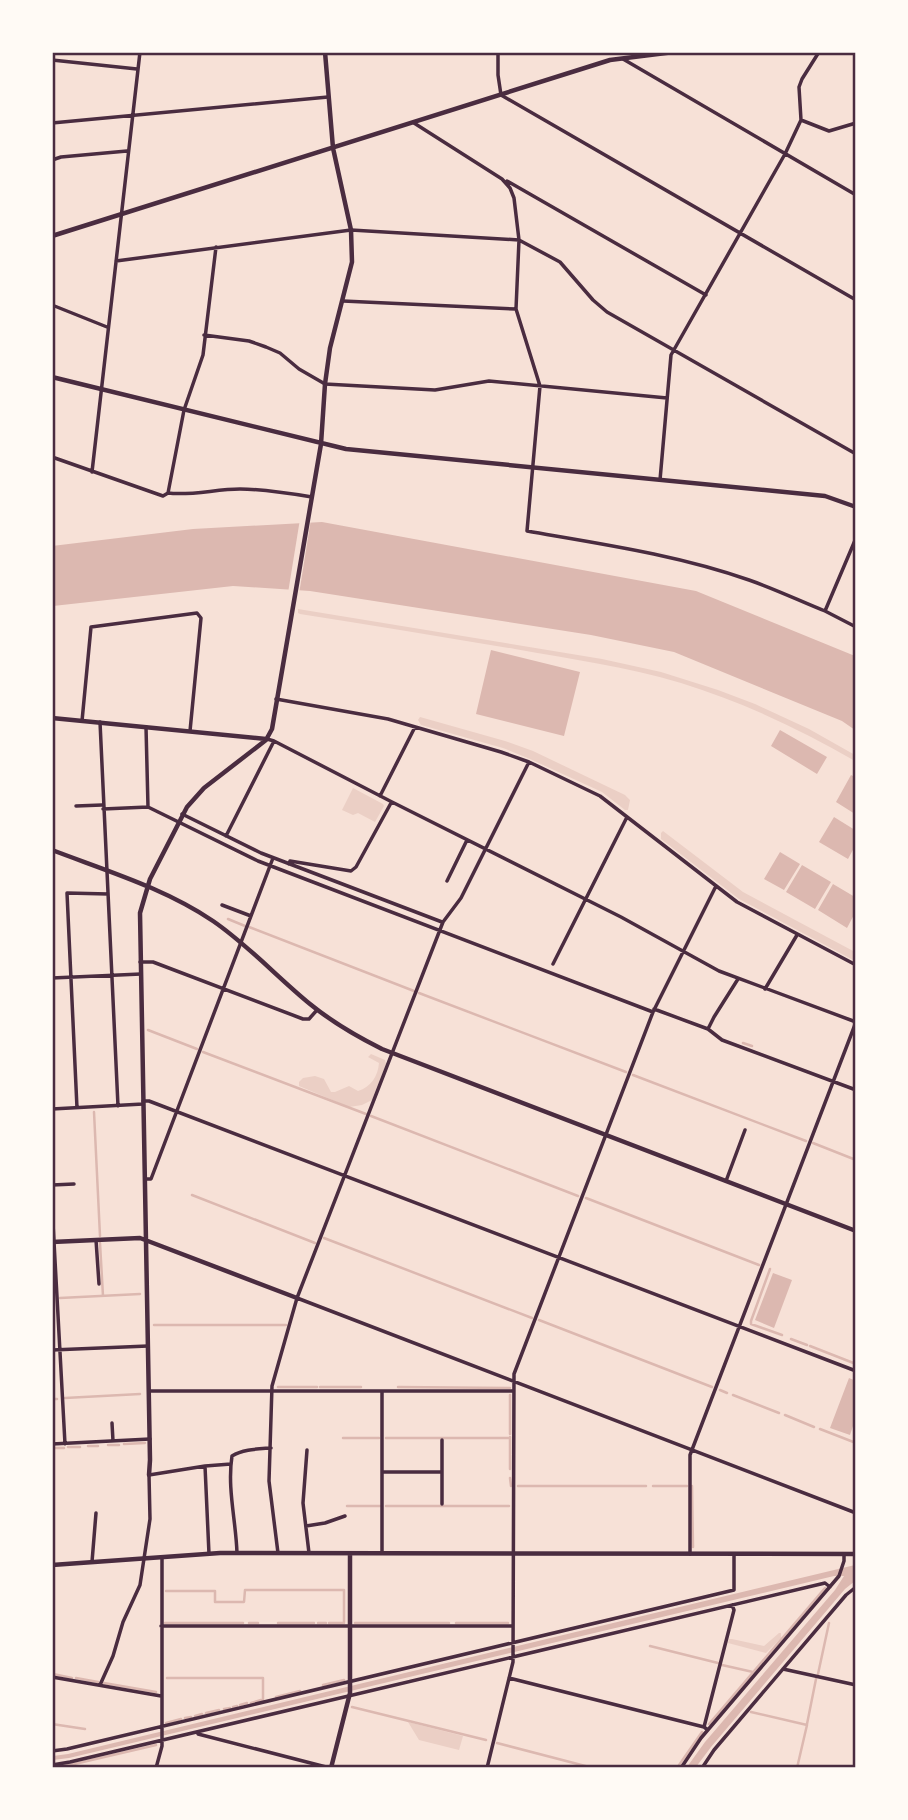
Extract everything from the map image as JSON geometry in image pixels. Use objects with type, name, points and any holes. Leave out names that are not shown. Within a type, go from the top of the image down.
[{"type":"street","points":[[92,472],[139,52]]},
{"type":"street","points":[[100,1685],[113,1656],[123,1622],[138,1591],[150,1519],[141,913],[147,886],[178,822],[192,800],[267,739],[271,732],[321,444],[330,348],[352,262],[351,230],[333,148],[325,52]]},
{"type":"street","points":[[498,52],[501,95]]},
{"type":"street","points":[[608,52],[610,60]]},
{"type":"street","points":[[52,236],[610,60],[674,52]]},
{"type":"street","points":[[660,480],[671,355],[785,154],[801,120],[799,87],[819,52]]},
{"type":"street","points":[[621,58],[856,195]]},
{"type":"street","points":[[52,60],[137,69]]},
{"type":"street","points":[[501,95],[856,300]]},
{"type":"street","points":[[52,123],[328,97]]},
{"type":"street","points":[[801,120],[829,131],[856,123]]},
{"type":"street","points":[[414,123],[502,178],[706,295]]},
{"type":"street","points":[[52,160],[128,151]]},
{"type":"street","points":[[502,178],[514,198],[519,240],[516,309],[540,386],[527,531],[643,551],[699,565],[750,580],[856,626]]},
{"type":"street","points":[[116,261],[351,230],[519,240],[559,262],[607,312],[856,454]]},
{"type":"street","points":[[168,493],[184,410],[203,355],[216,247]]},
{"type":"street","points":[[343,301],[516,309]]},
{"type":"street","points":[[52,305],[107,327]]},
{"type":"street","points":[[204,335],[249,341],[266,347],[280,353],[299,369],[325,384],[435,390],[489,381],[667,398]]},
{"type":"street","points":[[52,377],[346,449],[825,496],[856,508]]},
{"type":"street","points":[[53,457],[163,496],[168,493],[241,489],[312,497]]},
{"type":"street","points":[[825,611],[856,538]]},
{"type":"street","points":[[82,721],[91,627],[197,614],[201,618],[190,731]]},
{"type":"street","points":[[276,699],[388,719],[529,762],[600,796],[737,902],[856,965]]},
{"type":"street","points":[[52,718],[274,741],[621,917],[719,971],[856,1022],[690,1455],[690,1553]]},
{"type":"street","points":[[100,722],[118,1105]]},
{"type":"street","points":[[146,727],[148,807]]},
{"type":"street","points":[[380,796],[415,727]]},
{"type":"street","points":[[226,836],[274,741]]},
{"type":"street","points":[[278,1553],[269,1488],[272,1392],[297,1298],[443,922],[461,898],[529,762]]},
{"type":"street","points":[[289,864],[290,861],[351,871],[356,867],[392,802]]},
{"type":"street","points":[[76,806],[148,807],[270,866],[708,1030],[722,1040],[856,1090]]},
{"type":"street","points":[[183,814],[273,858],[443,922]]},
{"type":"street","points":[[554,964],[627,817]]},
{"type":"street","points":[[447,881],[467,840]]},
{"type":"street","points":[[52,850],[147,886],[194,909],[241,943],[317,1010],[362,1039],[856,1231]]},
{"type":"street","points":[[145,1179],[151,1179],[273,858]]},
{"type":"street","points":[[486,1768],[513,1656],[514,1374],[654,1010],[716,886]]},
{"type":"street","points":[[77,1108],[67,893],[108,894]]},
{"type":"street","points":[[222,905],[251,916]]},
{"type":"street","points":[[765,989],[797,935]]},
{"type":"street","points":[[140,962],[153,961],[303,1019],[309,1019],[317,1010]]},
{"type":"street","points":[[52,978],[141,974]]},
{"type":"street","points":[[708,1030],[738,979]]},
{"type":"street","points":[[52,1109],[149,1101],[856,1371]]},
{"type":"street","points":[[726,1181],[745,1130]]},
{"type":"street","points":[[52,1185],[74,1184]]},
{"type":"street","points":[[52,1205],[65,1444]]},
{"type":"street","points":[[54,1242],[140,1238],[146,1240],[856,1513]]},
{"type":"street","points":[[96,1240],[99,1284]]},
{"type":"street","points":[[52,1350],[148,1346]]},
{"type":"street","points":[[149,1391],[514,1391]]},
{"type":"street","points":[[382,1553],[383,1391]]},
{"type":"street","points":[[113,1423],[113,1441]]},
{"type":"street","points":[[52,1444],[150,1440]]},
{"type":"street","points":[[442,1440],[442,1504]]},
{"type":"street","points":[[237,1553],[232,1509],[233,1456],[237,1453],[271,1448]]},
{"type":"street","points":[[307,1450],[303,1497],[309,1553]]},
{"type":"street","points":[[149,1475],[231,1464]]},
{"type":"street","points":[[205,1466],[209,1554]]},
{"type":"street","points":[[382,1472],[442,1472]]},
{"type":"street","points":[[92,1562],[96,1513]]},
{"type":"street","points":[[306,1527],[345,1516]]},
{"type":"street","points":[[52,1564],[237,1553],[856,1554]]},
{"type":"street","points":[[198,1732],[331,1768],[349,1695],[350,1553]]},
{"type":"street","points":[[52,1751],[162,1728],[734,1590],[734,1554]]},
{"type":"street","points":[[681,1768],[706,1728],[838,1578],[844,1554]]},
{"type":"street","points":[[156,1768],[162,1740],[162,1557]]},
{"type":"street","points":[[52,1765],[825,1583],[830,1587]]},
{"type":"street","points":[[702,1768],[783,1669],[846,1595],[856,1587]]},
{"type":"street","points":[[706,1728],[734,1610],[732,1605]]},
{"type":"street","points":[[161,1626],[513,1626]]},
{"type":"street","points":[[783,1669],[856,1685]]},
{"type":"street","points":[[52,1677],[161,1696]]},
{"type":"street","points":[[509,1678],[706,1728]]},
{"type":"shaded area","points":[[322,522],[696,591],[855,656],[855,730],[842,721],[674,652],[591,635],[310,591],[233,586],[53,606],[52,546],[193,529]]},
{"type":"shaded area","points":[[298,609],[602,659],[661,672],[755,704],[809,729],[855,755],[855,761],[792,727],[704,690],[661,677],[578,660],[300,614]]},
{"type":"shaded area","points":[[491,650],[580,672],[564,736],[476,714]]},
{"type":"shaded area","points":[[420,717],[533,751],[625,795],[630,800],[628,810],[602,792],[530,759],[503,748],[421,725],[418,720]]},
{"type":"shaded area","points":[[780,730],[827,757],[817,774],[771,746]]},
{"type":"shaded area","points":[[851,775],[855,777],[855,814],[836,802]]},
{"type":"shaded area","points":[[353,788],[383,804],[375,822],[358,813],[353,815],[342,810]]},
{"type":"shaded area","points":[[834,817],[855,830],[855,846],[848,859],[819,842]]},
{"type":"shaded area","points":[[663,831],[743,892],[855,952],[855,961],[739,899],[661,839]]},
{"type":"shaded area","points":[[780,852],[800,864],[784,890],[764,879]]},
{"type":"shaded area","points":[[802,865],[831,882],[815,909],[786,892]]},
{"type":"shaded area","points":[[833,884],[855,897],[855,913],[847,928],[818,910]]},
{"type":"shaded area","points":[[371,1054],[385,1060],[386,1064],[372,1100],[362,1105],[349,1107],[299,1086],[303,1078],[315,1076],[324,1079],[331,1092],[349,1086],[358,1091],[363,1089],[373,1080],[378,1068],[379,1063],[368,1057]]},
{"type":"shaded area","points":[[773,1273],[792,1280],[774,1328],[755,1320]]},
{"type":"shaded area","points":[[849,1378],[856,1381],[855,1420],[850,1435],[830,1428]]},
{"type":"shaded area","points":[[855,1565],[855,1581],[845,1589],[696,1767],[687,1767],[844,1576],[834,1576],[53,1760],[53,1756]]},
{"type":"shaded area","points":[[779,1633],[781,1638],[766,1653],[728,1643],[729,1639],[732,1639],[764,1646]]},
{"type":"shaded area","points":[[408,1722],[463,1736],[459,1750],[419,1740]]},
{"type":"pier","points":[[300,519],[311,519],[299,594],[288,593]]},
{"type":"waterway","points":[[228,919],[245,926]]},
{"type":"waterway","points":[[249,927],[414,991]]},
{"type":"waterway","points":[[419,993],[626,1072]]},
{"type":"waterway","points":[[148,1030],[197,1049]]},
{"type":"waterway","points":[[743,1043],[752,1046]]},
{"type":"waterway","points":[[203,1052],[366,1114]]},
{"type":"waterway","points":[[633,1075],[806,1141]]},
{"type":"waterway","points":[[94,1112],[100,1236]]},
{"type":"waterway","points":[[371,1116],[578,1196]]},
{"type":"waterway","points":[[813,1143],[856,1160]]},
{"type":"waterway","points":[[192,1195],[315,1243]]},
{"type":"waterway","points":[[586,1198],[759,1265]]},
{"type":"waterway","points":[[324,1238],[532,1318]]},
{"type":"waterway","points":[[100,1243],[103,1296]]},
{"type":"waterway","points":[[770,1269],[751,1324],[782,1335]]},
{"type":"waterway","points":[[60,1298],[140,1294]]},
{"type":"waterway","points":[[539,1320],[712,1387]]},
{"type":"waterway","points":[[154,1325],[286,1325]]},
{"type":"waterway","points":[[791,1339],[807,1345]]},
{"type":"waterway","points":[[810,1346],[856,1364]]},
{"type":"waterway","points":[[278,1387],[317,1387]]},
{"type":"waterway","points":[[320,1387],[361,1387]]},
{"type":"waterway","points":[[398,1387],[510,1388]]},
{"type":"waterway","points":[[720,1390],[727,1393]]},
{"type":"waterway","points":[[65,1398],[140,1394]]},
{"type":"waterway","points":[[510,1395],[510,1434]]},
{"type":"waterway","points":[[733,1395],[779,1413]]},
{"type":"waterway","points":[[52,1399],[57,1399]]},
{"type":"waterway","points":[[785,1415],[814,1427]]},
{"type":"waterway","points":[[820,1429],[856,1443]]},
{"type":"waterway","points":[[510,1437],[510,1469]]},
{"type":"waterway","points":[[343,1438],[379,1438]]},
{"type":"waterway","points":[[386,1438],[510,1438]]},
{"type":"waterway","points":[[124,1444],[145,1443]]},
{"type":"waterway","points":[[108,1445],[119,1445]]},
{"type":"waterway","points":[[88,1446],[98,1446]]},
{"type":"waterway","points":[[68,1447],[80,1447]]},
{"type":"waterway","points":[[52,1448],[64,1448]]},
{"type":"waterway","points":[[510,1478],[511,1486]]},
{"type":"waterway","points":[[518,1486],[646,1486]]},
{"type":"waterway","points":[[653,1486],[687,1486]]},
{"type":"waterway","points":[[692,1486],[693,1547]]},
{"type":"waterway","points":[[347,1506],[380,1506]]},
{"type":"waterway","points":[[386,1506],[509,1506]]},
{"type":"waterway","points":[[709,1724],[825,1588]]},
{"type":"waterway","points":[[166,1591],[215,1591],[215,1602],[244,1602],[245,1590],[344,1590],[344,1623]]},
{"type":"waterway","points":[[165,1623],[243,1623]]},
{"type":"waterway","points":[[249,1623],[258,1623]]},
{"type":"waterway","points":[[278,1623],[314,1623]]},
{"type":"waterway","points":[[318,1623],[326,1623]]},
{"type":"waterway","points":[[329,1623],[344,1623]]},
{"type":"waterway","points":[[355,1623],[449,1623]]},
{"type":"waterway","points":[[456,1623],[508,1623]]},
{"type":"waterway","points":[[818,1674],[829,1623]]},
{"type":"waterway","points":[[650,1646],[718,1663]]},
{"type":"waterway","points":[[722,1665],[753,1672]]},
{"type":"waterway","points":[[53,1674],[72,1678]]},
{"type":"waterway","points":[[76,1678],[98,1682]]},
{"type":"waterway","points":[[167,1678],[263,1678],[263,1700]]},
{"type":"waterway","points":[[807,1724],[816,1679]]},
{"type":"waterway","points":[[323,1685],[344,1680]]},
{"type":"waterway","points":[[104,1683],[156,1692]]},
{"type":"waterway","points":[[276,1697],[300,1691]]},
{"type":"waterway","points":[[251,1703],[261,1700]]},
{"type":"waterway","points":[[240,1705],[247,1703]]},
{"type":"waterway","points":[[233,1707],[237,1706]]},
{"type":"waterway","points":[[352,1707],[486,1740]]},
{"type":"waterway","points":[[224,1709],[230,1708]]},
{"type":"waterway","points":[[206,1713],[219,1710]]},
{"type":"waterway","points":[[751,1712],[807,1725],[797,1768]]},
{"type":"waterway","points":[[195,1716],[202,1714]]},
{"type":"waterway","points":[[185,1718],[191,1717]]},
{"type":"waterway","points":[[166,1723],[181,1719]]},
{"type":"waterway","points":[[52,1724],[85,1729]]},
{"type":"waterway","points":[[677,1768],[702,1732]]},
{"type":"waterway","points":[[497,1743],[593,1768]]},
{"type":"waterway","points":[[52,1767],[156,1745]]}]
